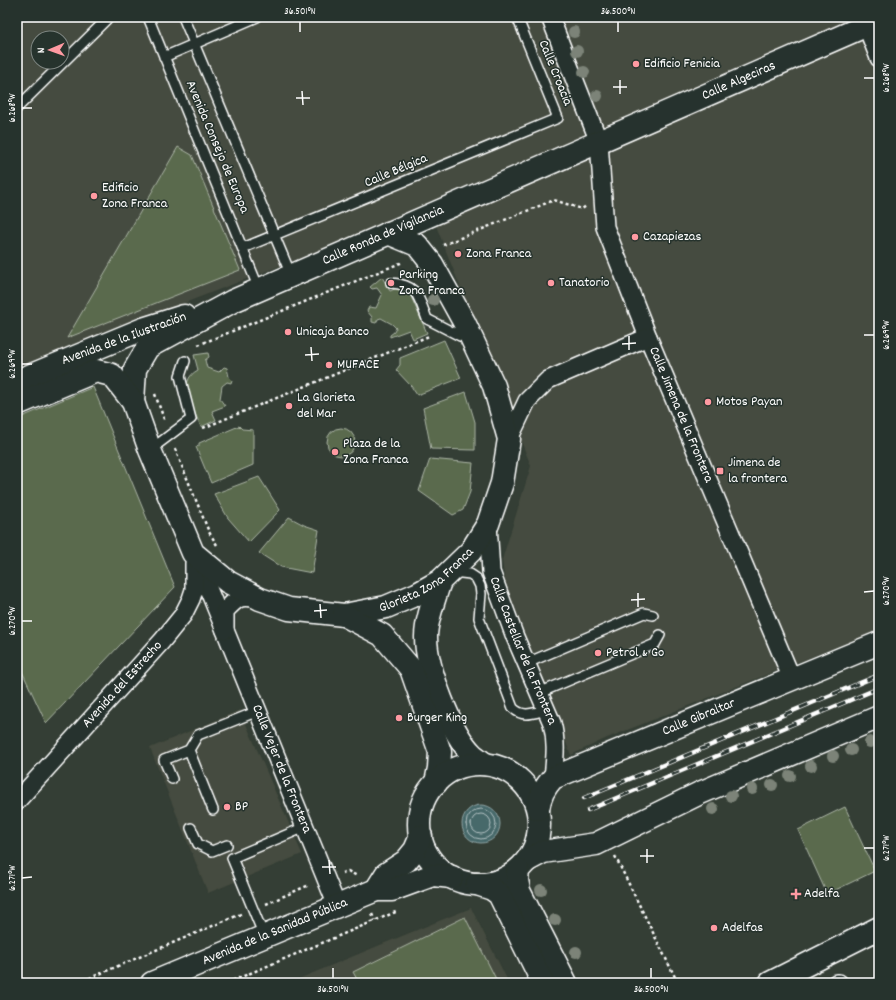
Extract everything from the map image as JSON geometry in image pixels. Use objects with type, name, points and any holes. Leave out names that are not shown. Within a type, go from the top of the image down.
[{"type":"main road","name":"Calle Algeciras","points":[[599,142],[869,21]]},
{"type":"main road","name":"Calle Ronda de Vigilancia","points":[[133,402],[135,370],[148,347],[233,301],[259,289],[599,142]]},
{"type":"main road","name":"Glorieta Zona Franca","points":[[133,402],[150,450],[197,556],[228,582],[260,599],[289,609],[344,615],[386,607],[417,594],[443,578],[471,552],[488,524],[502,483],[509,439],[494,386],[432,264],[417,245],[388,233]]},
{"type":"main road","name":"Avenida de la Ilustración","points":[[17,381],[142,329],[233,301]]},
{"type":"main road","name":"Avenida de la Ilustración","points":[[17,404],[96,371],[112,375],[133,402]]},
{"type":"main road","points":[[443,578],[426,636],[429,662],[449,717],[469,750],[485,764]]},
{"type":"main road","points":[[344,615],[382,635],[411,669],[440,752],[440,768],[436,783]]},
{"type":"main road","name":"Calle Gibraltar","points":[[553,778],[879,643]]},
{"type":"main road","points":[[477,884],[499,881],[542,852],[582,848],[596,844],[700,793],[879,717]]},
{"type":"main road","points":[[543,983],[498,894],[492,889],[477,884],[464,882],[452,877],[440,870],[432,860],[420,836],[419,822],[421,809],[426,797],[436,783],[454,769],[466,765],[485,764],[505,769],[516,776],[526,786],[539,816],[550,832],[563,838],[576,840],[606,838]]},
{"type":"main road","points":[[553,778],[545,786],[539,798],[539,816],[534,848],[523,865],[517,880],[519,891],[566,983]]},
{"type":"main road","points":[[376,890],[386,874],[406,861],[415,850],[420,836]]},
{"type":"main road","name":"Avenida de la Sanidad Pública","points":[[152,983],[376,890],[392,890],[433,875],[452,877]]},
{"type":"main road","points":[[770,983],[879,928]]},
{"type":"street","points":[[550,17],[599,142]]},
{"type":"street","points":[[869,21],[879,58]]},
{"type":"street","name":"Calle Jimena de la Frontera","points":[[599,142],[605,227],[648,337],[792,679]]},
{"type":"street","points":[[509,439],[527,401],[548,380],[648,337]]},
{"type":"street","name":"Calle Castellar de la Frontera","points":[[488,524],[491,572],[521,653],[556,737],[553,778]]},
{"type":"street","name":"Calle Vejer de la Frontera","points":[[197,556],[225,632],[338,906]]},
{"type":"street","name":"Avenida del Estrecho","points":[[17,801],[24,786],[162,641],[183,615],[194,590],[197,556]]},
{"type":"street","name":"Calle Vejer de la Frontera","points":[[225,632],[225,611],[234,602],[243,596],[260,599]]},
{"type":"lane","points":[[17,108],[109,17]]},
{"type":"lane","name":"Avenida Consejo de Europa","points":[[148,17],[259,289]]},
{"type":"lane","name":"Avenida Consejo de Europa","points":[[183,17],[291,275]]},
{"type":"lane","points":[[164,57],[257,17]]},
{"type":"lane","name":"Calle Croacia","points":[[517,17],[558,118]]},
{"type":"lane","name":"Calle Bélgica","points":[[243,248],[558,118]]},
{"type":"lane","points":[[391,283],[405,284],[416,293],[427,319],[460,336],[470,337]]},
{"type":"lane","points":[[150,450],[191,419],[180,376],[185,361]]},
{"type":"lane","points":[[443,578],[462,572],[476,578],[481,594],[479,618],[513,708],[520,713],[528,715],[542,711],[546,690],[592,666],[655,644],[660,635]]},
{"type":"lane","points":[[521,653],[534,660],[582,643],[644,613],[653,615]]},
{"type":"lane","points":[[172,779],[164,760],[189,750],[198,735],[258,711]]},
{"type":"lane","points":[[189,750],[213,810]]},
{"type":"lane","points":[[232,858],[305,827]]},
{"type":"lane","points":[[191,828],[198,844],[212,851],[225,841],[264,936]]},
{"type":"path","points":[[195,346],[554,200],[582,209],[592,202]]},
{"type":"path","points":[[201,429],[447,329]]},
{"type":"path","points":[[155,392],[170,435],[209,532],[219,548],[197,556]]},
{"type":"path","points":[[606,838],[678,983]]},
{"type":"path","points":[[78,983],[314,884]]},
{"type":"path","points":[[226,983],[401,910]]},
{"type":"shaded area","name":"Zona Franca","points":[[17,17],[879,17],[879,630],[607,738],[571,755],[507,599],[502,560],[531,466],[429,208],[17,368]]},
{"type":"shaded area","name":"BP","points":[[240,710],[302,854],[208,893],[150,748]]},
{"type":"shaded area","points":[[471,908],[509,983],[289,983],[385,943]]},
{"type":"green space","points":[[178,147],[192,155],[240,270],[67,338]]},
{"type":"green space","points":[[382,277],[390,291],[397,288],[409,292],[427,333],[413,339],[409,330],[390,337],[396,328],[392,324],[381,318],[378,319],[376,323],[372,322],[372,317],[367,311],[369,307],[376,308],[382,295],[377,288],[372,289],[370,287]]},
{"type":"green space","points":[[444,340],[461,378],[417,395],[396,370],[400,365],[400,358]]},
{"type":"green space","points":[[208,353],[209,357],[205,360],[207,368],[219,372],[224,367],[227,368],[229,377],[232,380],[231,383],[227,382],[222,386],[220,399],[225,406],[212,411],[216,420],[201,427],[188,396],[187,389],[188,381],[191,375],[198,370],[194,355]]},
{"type":"green space","points":[[93,387],[175,587],[46,723],[19,665],[17,666],[17,419]]},
{"type":"green space","points":[[466,392],[475,422],[475,450],[431,449],[423,408]]},
{"type":"green space","points":[[239,426],[242,429],[253,430],[253,465],[211,483],[196,447],[199,446],[199,443]]},
{"type":"green space","points":[[341,428],[351,432],[355,442],[351,452],[341,456],[331,452],[327,442],[331,432]]},
{"type":"green space","points":[[430,459],[473,463],[470,492],[463,510],[453,515],[419,491]]},
{"type":"green space","points":[[259,477],[280,510],[249,542],[228,518],[214,494]]},
{"type":"green space","points":[[289,517],[304,525],[319,530],[312,573],[281,567],[259,553]]},
{"type":"green space","points":[[845,807],[875,871],[827,894],[798,830]]},
{"type":"green space","points":[[465,917],[498,983],[359,983],[353,972]]},
{"type":"water","points":[[481,805],[491,808],[497,814],[500,824],[497,834],[491,840],[481,843],[471,840],[465,834],[462,824],[465,814],[471,808]]},
{"type":"railway","points":[[584,798],[879,675]]},
{"type":"railway","points":[[588,810],[879,688]]},
{"type":"place","name":"Edificio Fenicia","points":[[636,64]]},
{"type":"place","name":"Edificio Zona Franca","points":[[94,196]]},
{"type":"place","name":"Cazapiezas","points":[[635,237]]},
{"type":"place","name":"Zona Franca","points":[[458,254]]},
{"type":"place","name":"Parking Zona Franca","points":[[391,283]]},
{"type":"place","name":"Tanatorio","points":[[551,283]]},
{"type":"place","name":"Unicaja Banco","points":[[288,332]]},
{"type":"place","name":"MUFACE","points":[[329,365]]},
{"type":"place","name":"Motos Payan","points":[[708,402]]},
{"type":"place","name":"La Glorieta del Mar","points":[[289,406]]},
{"type":"place","name":"Plaza de la Zona Franca","points":[[335,452]]},
{"type":"place","name":"Jimena de la frontera","points":[[720,471]]},
{"type":"place","name":"Petrol & Go","points":[[598,653]]},
{"type":"place","name":"Burger King","points":[[399,718]]},
{"type":"place","name":"BP","points":[[227,807]]},
{"type":"place","name":"Adelfa","points":[[796,894]]},
{"type":"place","name":"Adelfas","points":[[714,928]]}]
